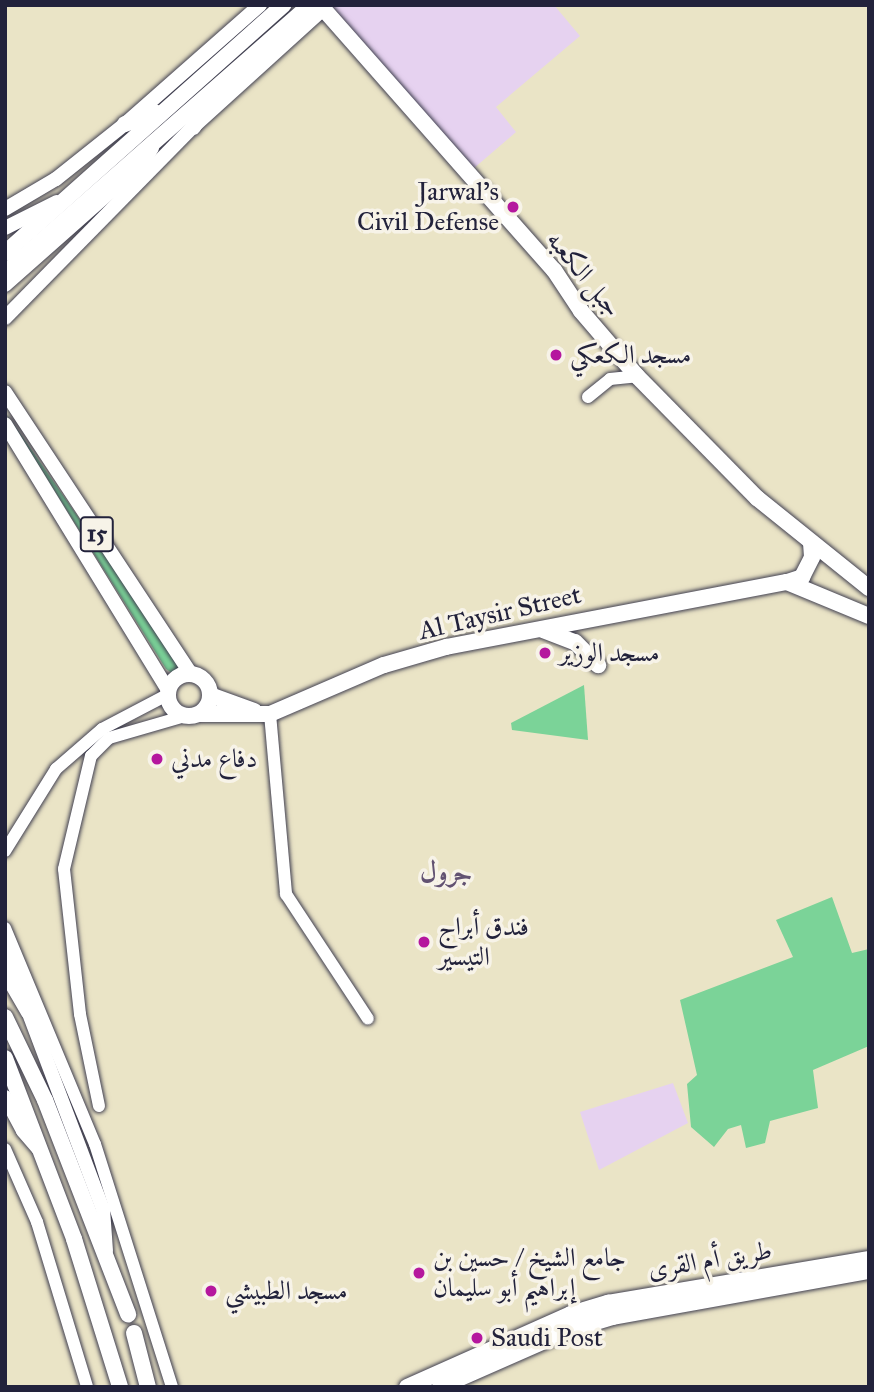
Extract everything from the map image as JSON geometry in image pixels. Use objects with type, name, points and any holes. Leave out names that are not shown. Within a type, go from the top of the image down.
[{"type":"highway","points":[[5,253],[283,5]]},
{"type":"highway","points":[[5,273],[223,80],[320,6]]},
{"type":"highway","name":"جبل الكعبه","points":[[320,6],[554,270],[581,311],[637,376],[757,498],[825,558],[869,588]]},
{"type":"highway","points":[[193,127],[223,80]]},
{"type":"highway","points":[[125,124],[165,110]]},
{"type":"highway","points":[[787,582],[802,577],[813,557],[811,544]]},
{"type":"highway","points":[[787,582],[869,615]]},
{"type":"highway","name":"Al Taysir Street","points":[[192,715],[270,714],[384,665],[446,647],[787,582]]},
{"type":"highway","points":[[540,629],[575,642],[598,666]]},
{"type":"highway","points":[[210,695],[192,715],[172,709],[168,693],[174,680],[191,674],[203,679],[210,695],[270,714]]},
{"type":"highway","points":[[5,1017],[45,1100],[106,1251],[128,1314]]},
{"type":"highway","points":[[5,1058],[43,1153],[120,1387]]},
{"type":"highway","name":"طريق أم القرى","points":[[440,1387],[537,1344],[660,1305],[837,1270],[869,1257]]},
{"type":"highway","points":[[837,1270],[869,1280]]},
{"type":"highway","name":"طريق أم القرى","points":[[407,1387],[551,1322],[657,1292],[837,1270],[869,1271]]},
{"type":"highway","points":[[537,1344],[551,1322]]},
{"type":"highway","points":[[134,1333],[148,1387]]},
{"type":"main road","points":[[5,209],[56,178],[125,124],[260,5]]},
{"type":"main road","points":[[7,314],[193,127],[320,6]]},
{"type":"main road","points":[[5,285],[142,164],[157,139]]},
{"type":"main road","points":[[5,228],[71,195]]},
{"type":"main road","name":"15","points":[[5,392],[191,674]]},
{"type":"main road","name":"15","points":[[5,424],[168,693]]},
{"type":"main road","points":[[5,950],[37,1023],[103,1209],[106,1251]]},
{"type":"main road","points":[[5,1097],[23,1131],[43,1153]]},
{"type":"street","points":[[589,397],[610,379],[637,376]]},
{"type":"street","points":[[5,851],[56,769],[168,693]]},
{"type":"street","points":[[270,714],[286,894],[368,1019]]},
{"type":"street","name":"Al Taysir Street","points":[[105,734],[192,715]]},
{"type":"street","points":[[99,1106],[80,1014],[64,869],[91,756],[105,734]]},
{"type":"street","points":[[5,928],[87,1122],[172,1387]]},
{"type":"street","points":[[5,975],[15,1000],[37,1023]]},
{"type":"street","points":[[5,1149],[37,1222],[87,1387]]},
{"type":"shaded area","points":[[331,5],[554,5],[580,36],[496,107],[516,132],[473,169]]},
{"type":"shaded area","points":[[673,1083],[688,1123],[599,1170],[580,1112]]},
{"type":"green space","points":[[6,413],[180,664],[175,675],[166,669]]},
{"type":"green space","points":[[584,685],[588,740],[512,730],[511,723]]},
{"type":"green space","points":[[832,897],[852,953],[869,949],[869,1046],[813,1070],[818,1108],[770,1121],[765,1143],[746,1148],[741,1125],[728,1129],[714,1147],[691,1127],[687,1084],[697,1075],[680,1000],[793,957],[776,920]]},
{"type":"place","name":"Jarwal's Civil Defense","points":[[513,207]]},
{"type":"place","name":"مسجد الكعكي","points":[[556,355]]},
{"type":"place","name":"مسجد الوزير","points":[[545,653]]},
{"type":"place","name":"دفاع مدني","points":[[157,759]]},
{"type":"place","name":"فندق أبراج التيسير","points":[[424,942]]},
{"type":"place","name":"جامع الشيخ / حسين بن إبراهيم أبو سليمان","points":[[419,1273]]},
{"type":"place","name":"مسجد الطبيشي","points":[[211,1291]]},
{"type":"place","name":"Saudi Post","points":[[477,1338]]},
{"type":"district","name":"جرول","points":[[446,872]]}]
